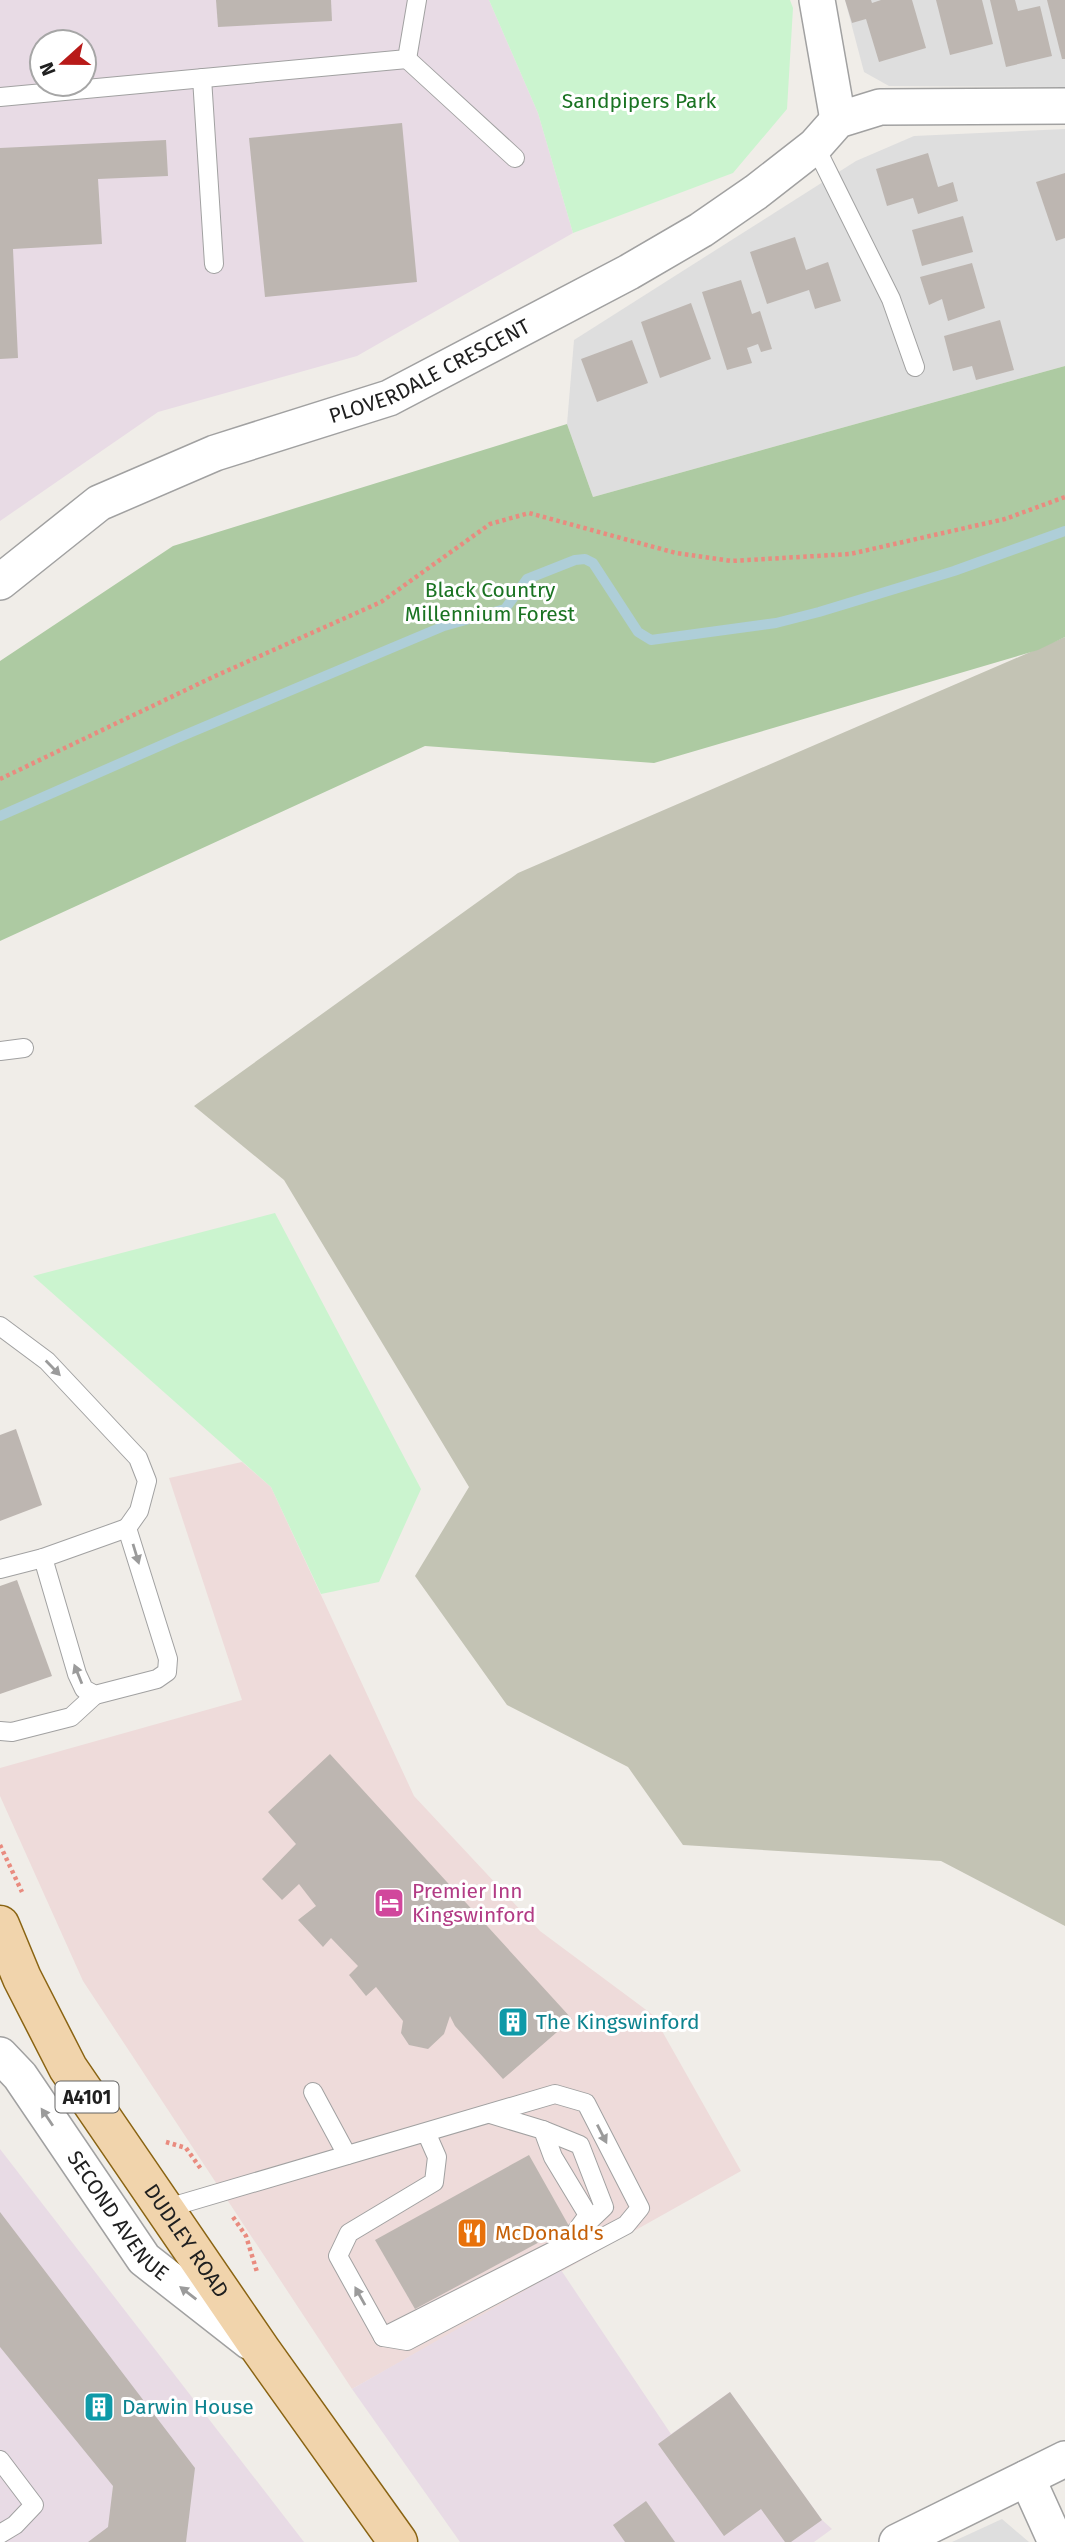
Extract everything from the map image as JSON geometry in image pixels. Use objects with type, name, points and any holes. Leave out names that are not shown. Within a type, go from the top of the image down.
[{"type":"main road","name":"DUDLEY ROAD","points":[[0,1924],[11,1982],[261,2350],[398,2542]]},
{"type":"street","points":[[817,0],[838,120],[880,107],[1065,106]]},
{"type":"street","name":"PLOVERDALE CRESCENT","points":[[0,582],[99,503],[215,453],[389,398],[629,272],[701,230],[756,192],[815,146],[838,120]]},
{"type":"street","name":"SECOND AVENUE","points":[[0,2054],[20,2076],[144,2259],[261,2350]]},
{"type":"street","points":[[897,2542],[1065,2459]]},
{"type":"street","points":[[1027,2478],[1056,2542]]},
{"type":"lane","points":[[407,59],[417,0]]},
{"type":"lane","points":[[0,97],[407,59],[515,158]]},
{"type":"lane","points":[[202,78],[214,264]]},
{"type":"lane","points":[[815,146],[891,299],[915,367]]},
{"type":"lane","points":[[0,1051],[24,1048]]},
{"type":"lane","points":[[0,1326],[47,1361],[138,1458],[147,1481],[138,1511],[127,1528],[43,1558],[0,1569]]},
{"type":"lane","points":[[0,1731],[12,1732],[72,1717],[95,1695],[156,1678],[167,1672],[168,1659],[127,1528]]},
{"type":"lane","points":[[43,1558],[76,1674],[84,1689],[95,1695]]},
{"type":"lane","points":[[313,2092],[347,2155]]},
{"type":"lane","points":[[164,2209],[555,2094],[586,2103],[640,2208],[626,2225],[407,2341],[383,2337]]},
{"type":"lane","points":[[383,2337],[566,2244],[604,2207],[580,2145],[491,2114]]},
{"type":"lane","points":[[543,2130],[553,2157],[588,2216],[566,2244]]},
{"type":"lane","points":[[383,2337],[338,2256],[349,2233],[434,2182],[437,2157],[426,2132]]},
{"type":"lane","points":[[0,2460],[34,2505],[15,2525],[0,2534]]},
{"type":"path","points":[[0,779],[213,677],[381,602],[490,524],[529,513],[676,552],[731,561],[850,554],[1005,519],[1065,497]]},
{"type":"shaded area","points":[[0,0],[489,0],[538,113],[573,233],[357,356],[158,412],[0,521]]},
{"type":"shaded area","points":[[845,0],[1065,0],[1065,87],[889,86],[864,72]]},
{"type":"shaded area","points":[[1065,129],[1065,366],[593,497],[567,424],[574,340],[856,161],[914,136]]},
{"type":"shaded area","points":[[1065,637],[1065,1926],[941,1861],[683,1845],[628,1767],[507,1705],[415,1576],[469,1487],[284,1180],[194,1106],[518,873]]},
{"type":"shaded area","points":[[242,1462],[271,1487],[414,1796],[540,1931],[653,2015],[741,2171],[352,2389],[83,1981],[0,1796],[0,1768],[242,1700],[169,1478]]},
{"type":"shaded area","points":[[0,2149],[304,2542],[0,2542]]},
{"type":"shaded area","points":[[561,2270],[671,2434],[730,2392],[822,2520],[832,2529],[814,2542],[460,2542],[352,2389]]},
{"type":"shaded area","points":[[1002,2519],[1029,2542],[952,2542]]},
{"type":"green space","name":"Sandpipers Park","points":[[489,0],[790,0],[793,8],[787,109],[733,173],[573,233],[538,113]]},
{"type":"green space","name":"Black Country Millennium Forest","points":[[1065,366],[1065,637],[1038,650],[654,763],[425,746],[0,941],[0,661],[173,546],[567,424],[593,497]]},
{"type":"green space","points":[[275,1213],[421,1489],[379,1582],[321,1594],[271,1487],[33,1276]]},
{"type":"building","points":[[216,0],[331,0],[332,21],[218,27]]},
{"type":"building","points":[[845,0],[871,0],[872,3],[881,0],[912,0],[926,48],[879,62],[866,19],[852,23]]},
{"type":"building","points":[[936,0],[982,0],[993,44],[950,55]]},
{"type":"building","points":[[990,0],[1015,0],[1018,11],[1040,6],[1052,56],[1006,67]]},
{"type":"building","points":[[1047,0],[1065,0],[1065,59],[1062,59]]},
{"type":"building","points":[[402,123],[417,282],[265,297],[249,138]]},
{"type":"building","points":[[166,140],[168,176],[98,179],[102,244],[13,249],[18,358],[0,359],[0,148]]},
{"type":"building","points":[[928,153],[938,187],[953,182],[958,201],[918,214],[913,198],[887,206],[876,169]]},
{"type":"building","points":[[1065,173],[1065,238],[1056,241],[1036,182]]},
{"type":"building","points":[[963,216],[973,252],[922,266],[912,230]]},
{"type":"building","points":[[795,237],[806,270],[828,262],[841,301],[815,309],[809,290],[767,304],[750,252]]},
{"type":"building","points":[[972,263],[985,308],[948,321],[942,299],[929,305],[920,277]]},
{"type":"building","points":[[741,280],[752,314],[760,311],[772,349],[761,352],[758,344],[747,348],[752,363],[727,370],[702,292]]},
{"type":"building","points":[[691,303],[711,359],[660,378],[641,322]]},
{"type":"building","points":[[1000,320],[1014,370],[976,380],[972,366],[953,371],[944,336]]},
{"type":"building","points":[[632,340],[648,383],[597,402],[581,359]]},
{"type":"building","points":[[16,1429],[42,1505],[0,1521],[0,1435]]},
{"type":"building","points":[[17,1580],[52,1676],[0,1694],[0,1586]]},
{"type":"building","name":"Premier Inn Kingswinford","points":[[330,1754],[572,2019],[503,2079],[455,2026],[450,2016],[444,2034],[428,2049],[409,2045],[401,2033],[403,2021],[376,1987],[366,1996],[349,1975],[358,1966],[331,1938],[323,1947],[298,1920],[316,1906],[299,1884],[282,1900],[262,1879],[296,1844],[268,1812]]},
{"type":"building","name":"McDonald's","points":[[529,2155],[569,2226],[415,2309],[375,2240]]},
{"type":"building","name":"Darwin House","points":[[0,2212],[195,2468],[186,2542],[88,2542],[108,2527],[113,2486],[0,2347]]},
{"type":"building","points":[[730,2392],[822,2520],[791,2542],[785,2542],[761,2509],[724,2536],[658,2444]]},
{"type":"building","points":[[646,2501],[675,2542],[625,2542],[613,2525]]},
{"type":"waterway","points":[[0,816],[444,626],[505,609],[527,579],[575,560],[585,559],[593,563],[638,632],[651,640],[776,623],[819,612],[954,571],[1065,531]]},
{"type":"place","name":"Premier Inn Kingswinford","points":[[389,1903]]},
{"type":"place","name":"The Kingswinford","points":[[513,2022]]},
{"type":"place","name":"McDonald's","points":[[472,2233]]},
{"type":"place","name":"Darwin House","points":[[99,2407]]}]
